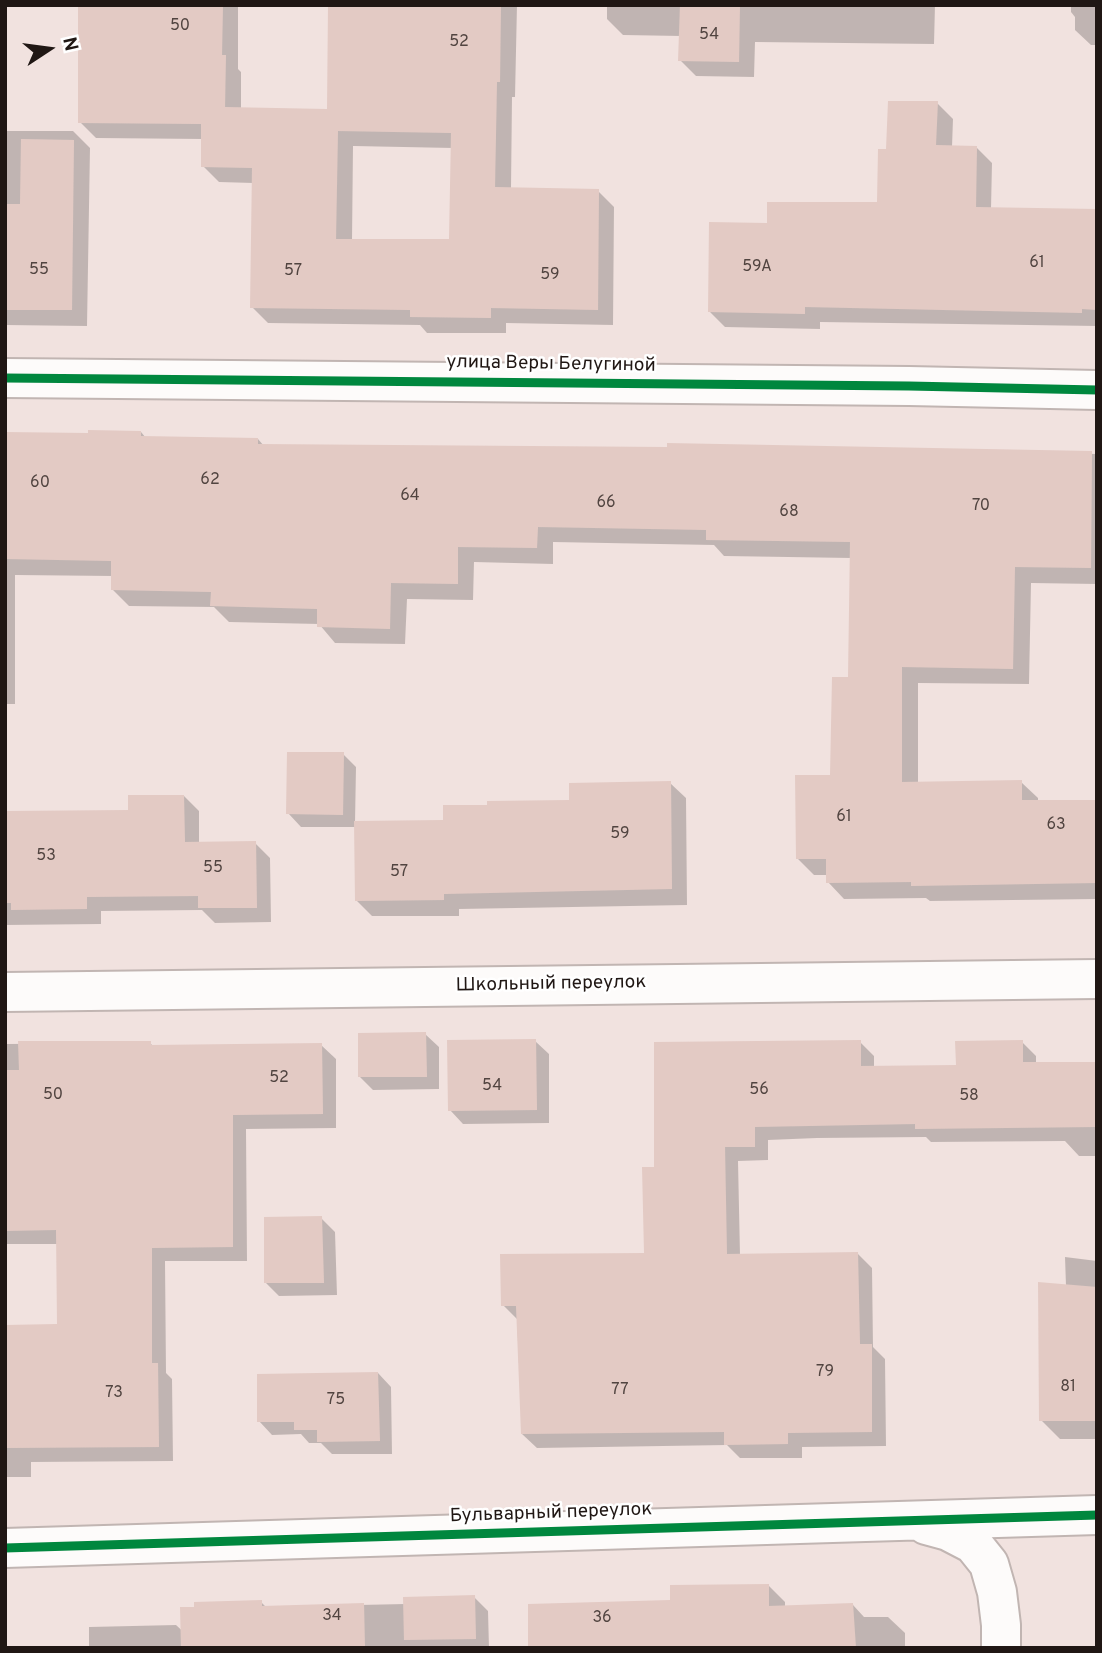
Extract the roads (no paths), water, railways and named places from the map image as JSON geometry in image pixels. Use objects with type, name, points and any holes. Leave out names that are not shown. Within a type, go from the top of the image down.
[{"type":"street","name":"улица Веры Белугиной","points":[[5,377],[1097,390]]},
{"type":"street","name":"Школьный переулок","points":[[5,992],[1097,979]]},
{"type":"street","name":"Бульварный переулок","points":[[5,1548],[1097,1515]]},
{"type":"street","points":[[914,1522],[948,1531],[972,1544],[989,1564],[998,1592],[1000,1648]]}]
